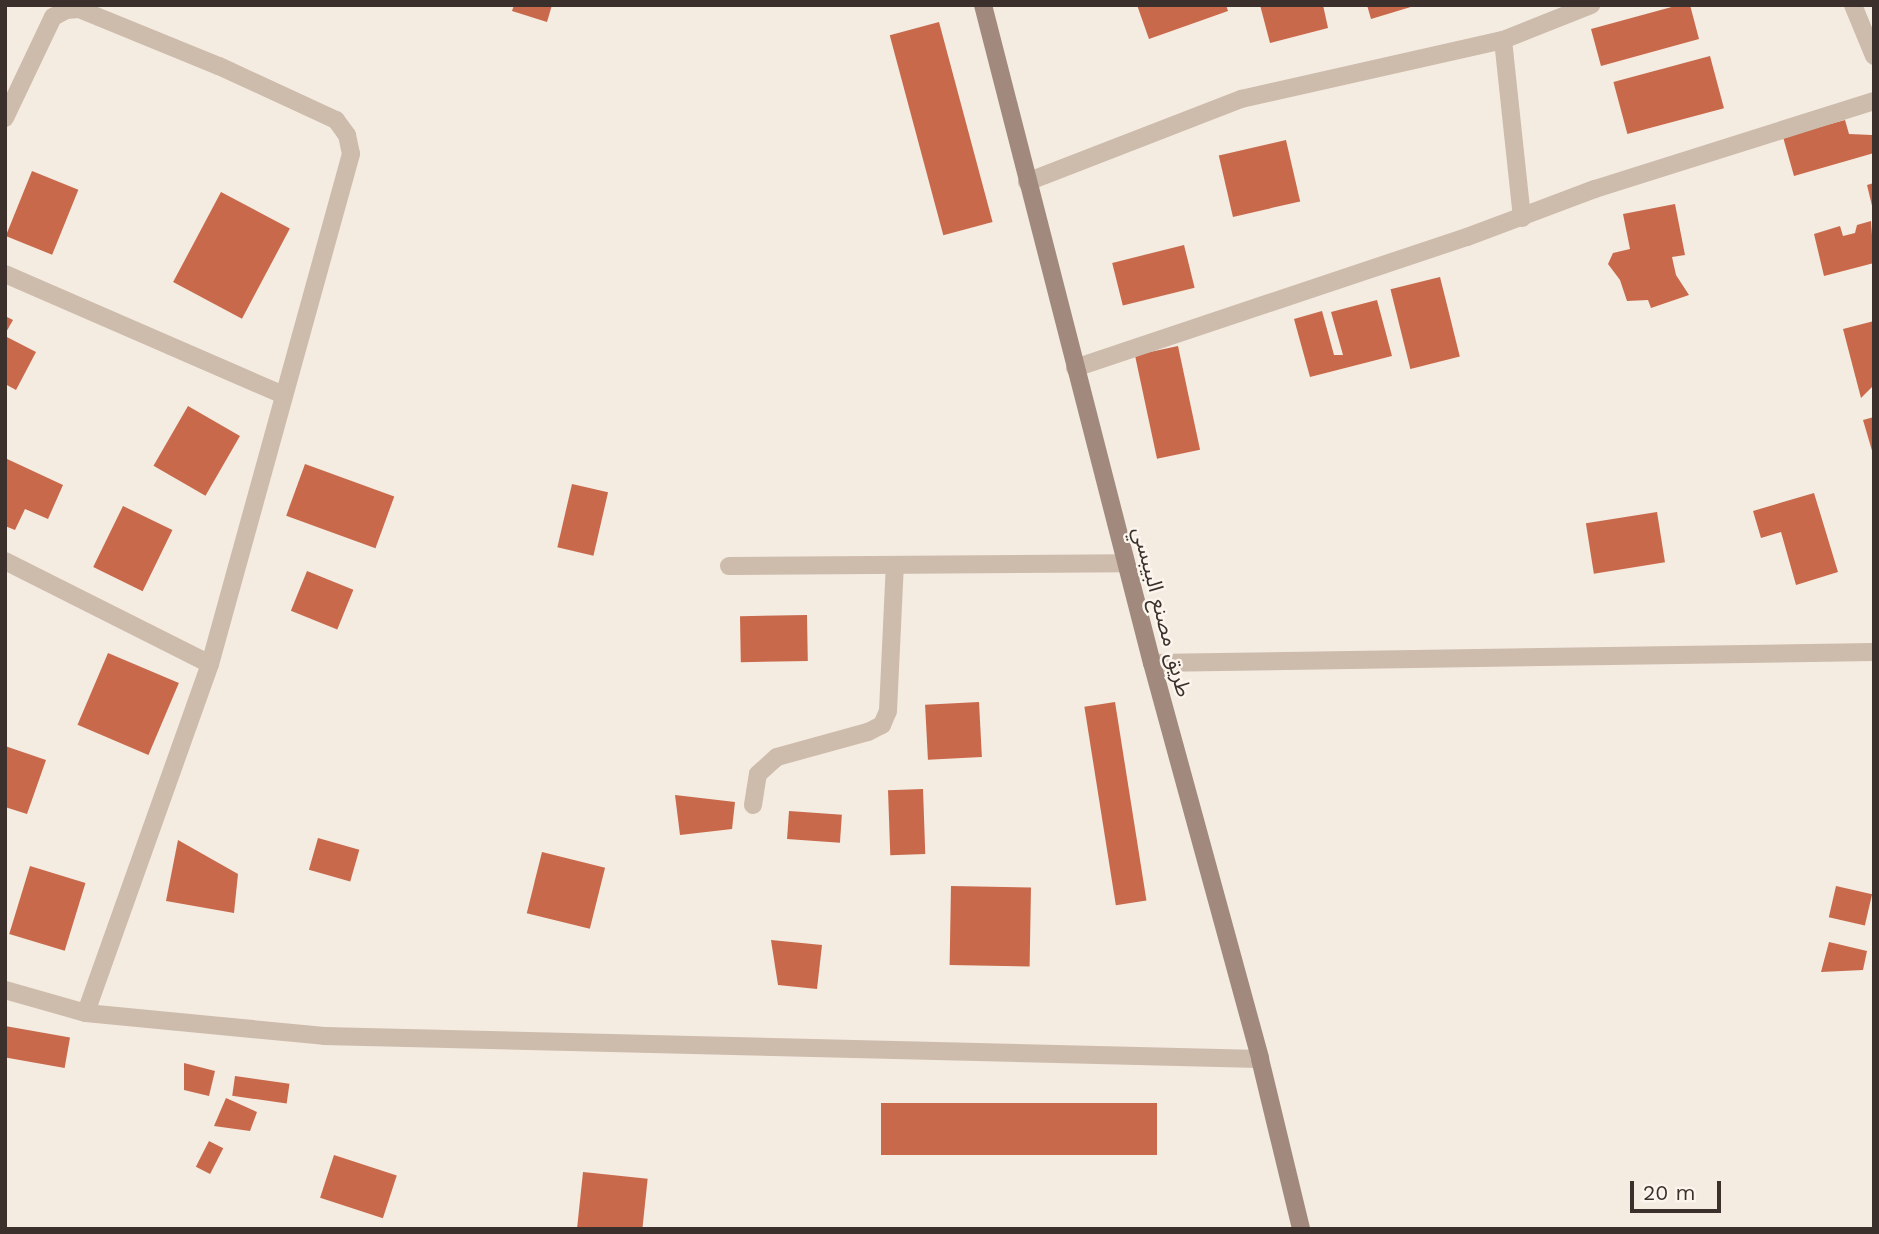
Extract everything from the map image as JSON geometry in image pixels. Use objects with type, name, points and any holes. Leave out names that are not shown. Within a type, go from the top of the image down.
[{"type":"main road","name":"طريق مصنع البيبسي","points":[[983,5],[1152,663],[1260,1059],[1301,1229]]},
{"type":"street","points":[[1027,182],[1241,99],[1503,40],[1591,5]]},
{"type":"street","points":[[1853,5],[1874,56]]},
{"type":"street","points":[[5,118],[53,18],[66,10],[79,9],[219,66],[336,120],[347,135],[351,154],[210,664],[86,1013]]},
{"type":"street","points":[[1503,40],[1521,218]]},
{"type":"street","points":[[1075,368],[1521,218],[1595,189],[1874,101]]},
{"type":"street","points":[[5,274],[283,395]]},
{"type":"street","points":[[5,561],[210,664]]},
{"type":"street","points":[[730,566],[1126,563]]},
{"type":"street","points":[[753,805],[758,774],[767,763],[777,757],[868,733],[882,725],[888,711],[895,565]]},
{"type":"street","points":[[1152,663],[1874,652]]},
{"type":"street","points":[[5,990],[86,1013],[324,1036],[1260,1059]]},
{"type":"building","points":[[514,5],[552,5],[547,22],[512,11]]},
{"type":"building","points":[[1137,5],[1226,5],[1228,11],[1149,39]]},
{"type":"building","points":[[1260,5],[1323,5],[1328,28],[1270,43]]},
{"type":"building","points":[[1367,5],[1414,5],[1414,6],[1371,19]]},
{"type":"building","points":[[1679,5],[1690,5],[1699,39],[1601,66],[1591,29]]},
{"type":"building","points":[[939,22],[993,222],[943,235],[890,35]]},
{"type":"building","points":[[1710,56],[1724,108],[1627,134],[1613,82]]},
{"type":"building","points":[[1845,120],[1849,134],[1872,135],[1874,153],[1794,176],[1783,137]]},
{"type":"building","points":[[1286,140],[1300,201],[1233,217],[1219,156]]},
{"type":"building","points":[[32,171],[78,190],[52,255],[6,236]]},
{"type":"building","points":[[1874,183],[1874,209],[1873,210],[1867,185]]},
{"type":"building","points":[[221,192],[290,229],[242,319],[173,282]]},
{"type":"building","points":[[1675,204],[1685,255],[1672,257],[1676,275],[1689,295],[1651,308],[1648,300],[1627,301],[1620,280],[1608,264],[1613,253],[1630,249],[1623,214]]},
{"type":"building","points":[[1871,221],[1874,263],[1824,276],[1814,234],[1840,226],[1843,236],[1855,233],[1857,225]]},
{"type":"building","points":[[1184,245],[1195,288],[1123,306],[1112,263]]},
{"type":"building","points":[[1440,277],[1460,357],[1410,369],[1391,289]]},
{"type":"building","points":[[1377,300],[1392,356],[1310,377],[1294,319],[1322,311],[1334,355],[1343,355],[1331,312]]},
{"type":"building","points":[[5,316],[13,320],[5,334]]},
{"type":"building","points":[[1874,321],[1874,385],[1861,398],[1843,329]]},
{"type":"building","points":[[5,336],[36,352],[16,390],[5,384]]},
{"type":"building","points":[[1178,346],[1200,450],[1157,459],[1135,355]]},
{"type":"building","points":[[188,406],[240,436],[205,496],[154,466]]},
{"type":"building","points":[[1874,417],[1874,454],[1873,454],[1863,420]]},
{"type":"building","points":[[5,458],[63,485],[48,519],[25,509],[15,530],[5,526]]},
{"type":"building","points":[[305,464],[394,496],[375,548],[286,516]]},
{"type":"building","points":[[572,484],[608,492],[593,556],[557,547]]},
{"type":"building","points":[[1814,493],[1838,572],[1796,585],[1781,532],[1761,538],[1753,511]]},
{"type":"building","points":[[123,506],[172,530],[143,591],[93,567]]},
{"type":"building","points":[[1657,512],[1665,562],[1594,574],[1586,523]]},
{"type":"building","points":[[307,571],[353,590],[337,630],[291,611]]},
{"type":"building","points":[[807,615],[808,661],[741,662],[740,616]]},
{"type":"building","points":[[108,653],[179,683],[148,755],[78,725]]},
{"type":"building","points":[[979,702],[982,757],[928,760],[925,705]]},
{"type":"building","points":[[1115,702],[1146,901],[1116,905],[1084,707]]},
{"type":"building","points":[[5,746],[46,760],[27,814],[5,807]]},
{"type":"building","points":[[923,789],[925,854],[890,855],[888,790]]},
{"type":"building","points":[[675,795],[735,802],[732,829],[680,835]]},
{"type":"building","points":[[789,811],[842,815],[840,843],[787,839]]},
{"type":"building","points":[[318,838],[359,850],[350,882],[309,870]]},
{"type":"building","points":[[178,840],[238,874],[234,913],[166,901]]},
{"type":"building","points":[[542,852],[605,868],[590,929],[527,913]]},
{"type":"building","points":[[30,866],[85,883],[65,951],[9,934]]},
{"type":"building","points":[[951,886],[1031,887],[1030,966],[950,965]]},
{"type":"building","points":[[1836,886],[1872,894],[1865,926],[1829,917]]},
{"type":"building","points":[[771,940],[822,945],[817,989],[778,985]]},
{"type":"building","points":[[1829,942],[1867,951],[1863,970],[1821,972]]},
{"type":"building","points":[[5,1026],[70,1037],[65,1068],[5,1057]]},
{"type":"building","points":[[184,1063],[215,1071],[209,1096],[184,1090]]},
{"type":"building","points":[[235,1076],[289,1084],[287,1103],[232,1096]]},
{"type":"building","points":[[226,1098],[257,1112],[250,1131],[214,1126]]},
{"type":"building","points":[[881,1103],[1157,1103],[1157,1155],[881,1155]]},
{"type":"building","points":[[209,1141],[223,1148],[210,1174],[196,1167]]},
{"type":"building","points":[[334,1155],[397,1175],[383,1218],[320,1198]]},
{"type":"building","points":[[583,1172],[648,1179],[642,1229],[577,1229]]}]
